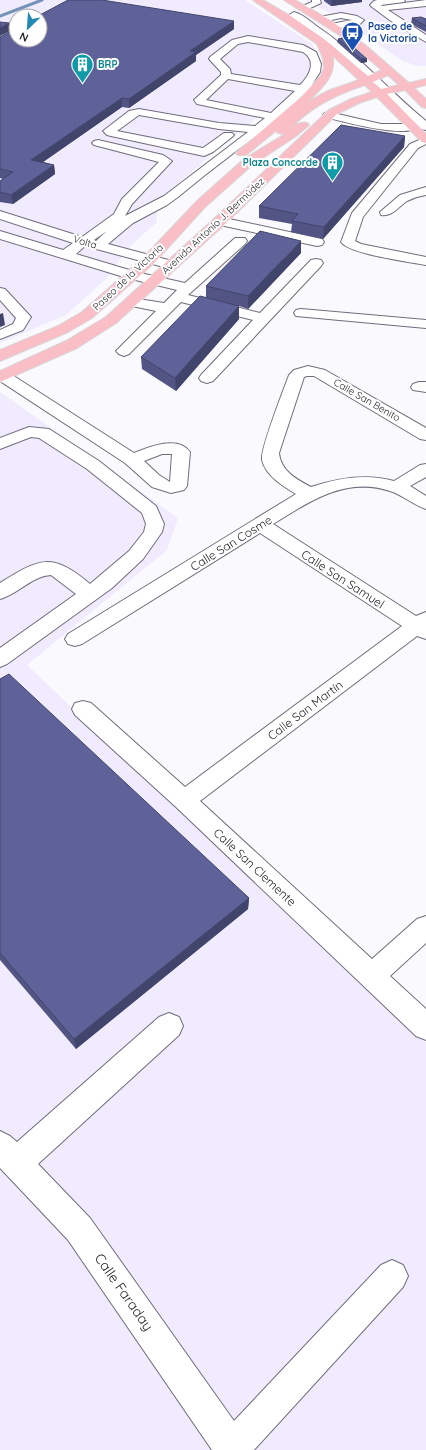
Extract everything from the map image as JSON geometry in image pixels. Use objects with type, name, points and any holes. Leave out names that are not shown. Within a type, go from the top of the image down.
[{"type":"main road","points":[[256,0],[280,13],[311,18]]},
{"type":"main road","points":[[288,0],[311,18],[362,46],[377,59],[400,66]]},
{"type":"main road","points":[[198,240],[209,214],[209,188],[228,166],[320,84],[326,74],[329,68],[321,41],[311,18]]},
{"type":"main road","points":[[321,41],[391,90],[426,105]]},
{"type":"main road","points":[[377,59],[391,90],[411,127],[426,140]]},
{"type":"main road","name":"Paseo de la Victoria","points":[[0,356],[76,322],[87,314],[149,260],[209,214],[256,155],[292,134],[331,102],[391,90],[426,75]]},
{"type":"main road","name":"Avenida Antonio J. Bermúdez","points":[[1,376],[51,354],[97,331],[132,302],[198,240],[209,214],[331,114],[350,102],[426,82]]},
{"type":"main road","points":[[391,90],[426,88]]},
{"type":"main road","points":[[383,112],[391,90]]},
{"type":"main road","points":[[331,114],[346,110],[364,110]]},
{"type":"street","points":[[316,0],[317,3],[311,18],[351,57],[391,90],[426,116]]},
{"type":"street","points":[[401,0],[375,3],[375,5],[425,38]]},
{"type":"street","points":[[422,0],[426,3]]},
{"type":"street","points":[[383,11],[426,3]]},
{"type":"street","points":[[383,11],[426,10]]},
{"type":"street","points":[[103,247],[143,218],[177,201],[212,168],[217,161],[304,89],[316,70],[316,64],[314,55],[303,48],[248,39],[235,42],[214,59],[226,71],[226,76]]},
{"type":"street","points":[[226,76],[304,89]]},
{"type":"street","points":[[226,76],[200,99],[200,101],[272,116]]},
{"type":"street","points":[[391,90],[426,127]]},
{"type":"street","points":[[238,127],[209,150],[204,152],[110,132],[110,130],[133,113],[139,112],[219,126],[238,127],[256,129]]},
{"type":"street","points":[[331,114],[381,127],[411,127]]},
{"type":"street","points":[[123,121],[138,124]]},
{"type":"street","points":[[207,137],[222,140]]},
{"type":"street","points":[[426,140],[414,146],[357,216],[348,242],[357,247],[426,261]]},
{"type":"street","points":[[65,255],[119,216],[126,202],[166,161],[159,157],[98,143]]},
{"type":"street","points":[[386,212],[411,193],[426,191]]},
{"type":"street","points":[[50,250],[104,212],[126,202]]},
{"type":"street","points":[[209,214],[317,242]]},
{"type":"street","name":"Volta","points":[[0,215],[84,242],[171,265]]},
{"type":"street","name":"Volta","points":[[0,235],[132,275],[155,280],[182,293],[264,318]]},
{"type":"street","points":[[124,351],[166,308],[240,241]]},
{"type":"street","points":[[207,378],[316,264]]},
{"type":"street","points":[[0,292],[24,317],[21,326],[0,336]]},
{"type":"street","points":[[132,302],[166,308]]},
{"type":"street","points":[[302,313],[426,324]]},
{"type":"street","name":"Calle San Benito","points":[[309,494],[280,475],[273,467],[270,460],[270,453],[297,375],[306,370],[320,373],[426,435]]},
{"type":"street","points":[[1,376],[132,460]]},
{"type":"street","points":[[0,444],[29,432],[43,433],[94,465],[150,510],[154,524],[153,532],[146,543],[131,560],[105,583],[90,595],[1,656]]},
{"type":"street","points":[[397,487],[426,469]]},
{"type":"street","name":"Calle San Cosme","points":[[75,639],[309,494],[348,482],[362,481],[397,487],[426,503]]},
{"type":"street","name":"Calle San Samuel","points":[[260,525],[423,626]]},
{"type":"street","points":[[0,592],[38,570],[47,567],[58,569],[90,595]]},
{"type":"street","name":"Calle San Martín","points":[[184,800],[423,626]]},
{"type":"street","name":"Calle San Clemente","points":[[83,709],[372,974],[426,1027]]},
{"type":"street","points":[[372,974],[426,927]]},
{"type":"street","points":[[8,1154],[169,1026]]},
{"type":"street","name":"Calle Faraday","points":[[8,1154],[79,1229],[233,1449]]},
{"type":"street","points":[[233,1449],[392,1276]]},
{"type":"shaded area","points":[[0,0],[245,0],[312,44],[319,60],[321,74],[303,96],[261,115],[248,124],[157,201],[157,222],[127,249],[107,278],[66,315],[0,343]]},
{"type":"shaded area","points":[[305,0],[426,0],[426,66],[417,66],[404,62],[343,20]]},
{"type":"shaded area","points":[[0,392],[178,518],[167,550],[27,665],[426,1043],[426,1450],[0,1450]]},
{"type":"building","name":"BRP","points":[[68,0],[102,0],[234,21],[190,51],[196,52],[129,99],[122,98],[31,160],[54,165],[11,195],[0,192],[0,181],[13,172],[0,169],[0,37],[8,32],[8,48],[48,48],[48,11]]},
{"type":"building","points":[[421,17],[426,19],[426,26],[412,18]]},
{"type":"building","points":[[0,22],[8,23],[8,24],[0,28]]},
{"type":"building","points":[[343,38],[367,59],[361,59],[338,39]]},
{"type":"building","name":"Plaza Concorde","points":[[341,125],[405,136],[324,227],[292,221],[298,214],[259,206]]},
{"type":"building","points":[[260,231],[301,241],[248,296],[206,286]]},
{"type":"building","points":[[200,296],[239,306],[175,378],[141,357]]},
{"type":"building","points":[[9,674],[249,898],[74,1039],[0,953],[0,679]]},
{"type":"waterway","points":[[0,16],[42,0]]},
{"type":"place","name":"Paseo de la Victoria","points":[[352,52]]},
{"type":"place","name":"BRP","points":[[82,84]]},
{"type":"place","name":"Plaza Concorde","points":[[333,182]]}]
